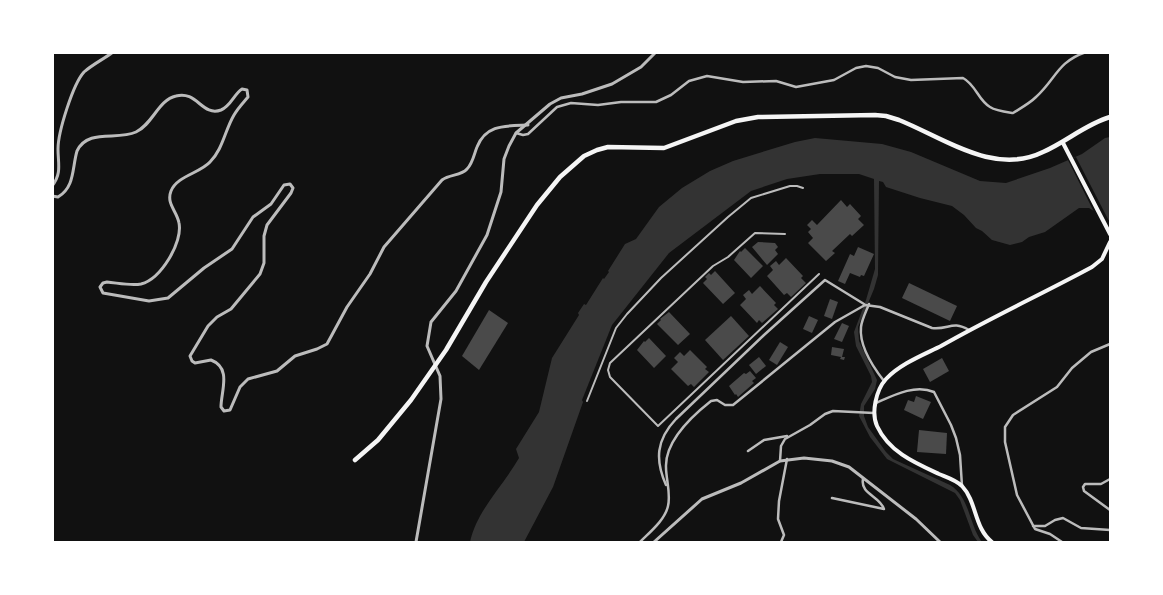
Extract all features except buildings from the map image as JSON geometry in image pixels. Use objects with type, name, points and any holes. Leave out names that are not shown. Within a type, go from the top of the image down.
[{"type":"main road","points":[[355,460],[378,440],[392,424],[436,366],[486,282],[545,194],[576,162],[598,150],[614,147],[664,148],[736,121],[758,117],[886,116],[980,156],[996,159],[1015,159],[1038,155],[1097,121],[1110,117]]},
{"type":"main road","points":[[1063,142],[1110,234]]},
{"type":"main road","points":[[992,542],[979,527],[968,496],[962,486],[953,480],[916,464],[901,454],[890,445],[881,432],[875,412],[876,402],[884,381],[903,366],[1092,267],[1102,259],[1110,242]]},
{"type":"street","points":[[52,186],[57,179],[59,171],[58,150],[60,133],[77,84],[84,73],[113,52]]},
{"type":"street","points":[[416,542],[442,399],[442,382],[427,346],[431,322],[456,291],[487,235],[501,192],[504,159],[509,146],[516,133],[528,125],[550,104],[561,98],[582,94],[612,84],[642,67],[656,52]]},
{"type":"street","points":[[516,133],[520,135],[528,134],[557,107],[562,105],[656,102],[671,95],[689,81],[702,76],[743,82],[776,81],[796,87],[834,80],[856,68],[866,66],[878,68],[895,77],[911,80],[963,78],[969,82],[990,108],[1013,112],[1035,98],[1048,85],[1065,62],[1086,52]]},
{"type":"street","points":[[52,196],[58,197],[70,186],[77,151],[87,139],[137,132],[147,124],[167,100],[177,95],[194,98],[208,110],[218,110],[227,106],[239,90],[247,90],[248,97],[235,114],[217,153],[205,167],[179,182],[172,189],[170,203],[179,224],[179,238],[157,274],[147,282],[140,284],[107,282],[103,283],[100,287],[103,293],[142,300],[156,301],[168,298],[232,248],[253,217],[271,204],[284,184],[290,184],[293,188],[291,193],[264,231],[264,263],[260,274],[231,309],[211,323],[190,356],[195,364],[212,360],[221,366],[224,386],[221,407],[224,411],[228,411],[240,387],[248,378],[278,371],[295,356],[318,350],[327,344],[347,306],[365,282],[384,247],[442,180],[447,176],[462,173],[466,170],[471,164],[482,136],[490,130],[507,126],[528,125]]},
{"type":"street","points":[[586,401],[616,328],[661,278],[751,198],[794,186],[803,188]]},
{"type":"street","points":[[785,234],[757,232],[728,257],[713,266],[610,363],[608,370],[610,378],[658,426],[819,274]]},
{"type":"street","points":[[668,489],[660,468],[658,453],[672,423],[764,335],[824,280],[865,305]]},
{"type":"street","points":[[869,304],[862,322],[861,337],[870,360],[884,381]]},
{"type":"street","points":[[640,542],[665,513],[669,504],[666,462],[670,446],[680,432],[708,402],[715,400],[725,405],[733,405],[835,322],[865,305],[869,304],[932,328],[956,324],[969,330]]},
{"type":"street","points":[[1062,542],[1050,534],[1036,530],[1017,495],[1005,442],[1005,427],[1013,415],[1057,387],[1072,368],[1091,352],[1110,344]]},
{"type":"street","points":[[876,402],[913,390],[934,392],[956,438],[960,455],[962,486]]},
{"type":"street","points":[[748,451],[764,440],[788,436],[810,425],[829,412],[875,412]]},
{"type":"street","points":[[780,461],[781,446],[788,436]]},
{"type":"street","points":[[654,542],[702,499],[741,483],[780,461],[804,458],[838,462],[849,468],[916,519],[940,542]]},
{"type":"street","points":[[781,542],[784,535],[778,519],[779,501],[787,459]]},
{"type":"street","points":[[832,498],[884,509],[881,501],[864,489],[863,479]]},
{"type":"street","points":[[1110,479],[1101,484],[1085,484],[1083,487],[1084,491],[1110,510]]},
{"type":"street","points":[[1033,526],[1044,526],[1062,518],[1081,528],[1110,530]]},
{"type":"shaded area","points":[[1110,137],[1110,221],[1089,208],[1079,208],[1045,232],[1010,245],[992,240],[952,206],[886,187],[883,182],[879,181],[878,275],[858,327],[859,341],[877,380],[875,389],[864,406],[864,416],[868,427],[893,459],[957,490],[982,542],[978,542],[973,535],[960,500],[955,493],[887,459],[870,437],[859,416],[861,404],[872,382],[871,376],[856,346],[854,332],[875,269],[874,179],[859,174],[820,174],[787,179],[751,191],[669,253],[612,325],[582,400],[583,402],[553,487],[524,542],[470,542],[478,519],[519,458],[516,449],[539,412],[552,358],[579,315],[578,313],[584,304],[586,305],[609,272],[625,244],[636,239],[659,207],[682,188],[710,171],[733,161],[795,142],[815,138],[882,144],[911,152],[980,181],[1006,183],[1050,168],[1082,154],[1105,138]]},
{"type":"pier","points":[[1076,157],[1110,223],[1095,214],[1068,160]]}]
